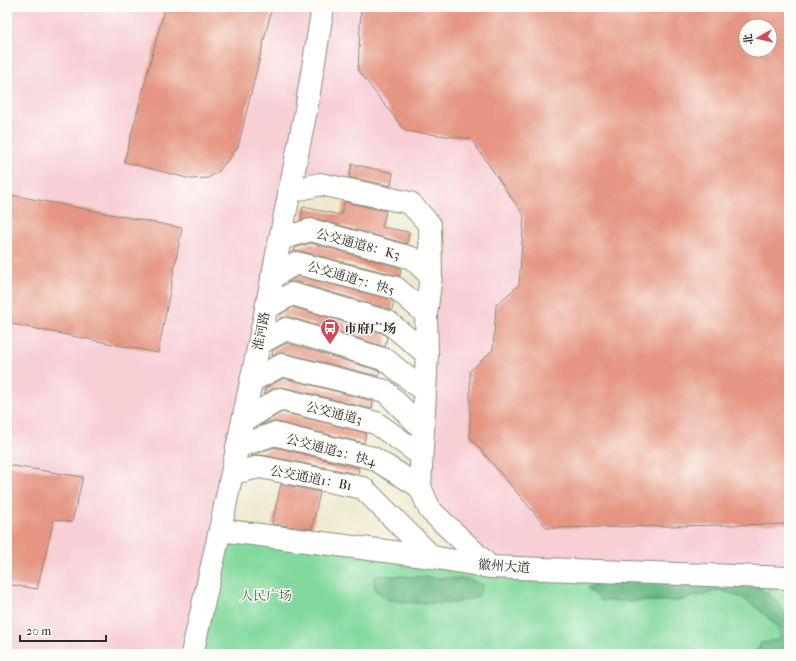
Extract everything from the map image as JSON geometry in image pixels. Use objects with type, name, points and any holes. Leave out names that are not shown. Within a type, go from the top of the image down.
[{"type":"street","name":"淮河路","points":[[192,654],[233,472],[259,344],[306,110],[323,7]]},
{"type":"street","points":[[289,192],[320,184],[410,203],[430,225],[430,276],[426,314],[425,392],[420,487],[430,510],[490,567]]},
{"type":"street","name":"公交通道8：K3","points":[[280,239],[311,230],[412,258],[430,276]]},
{"type":"street","name":"公交通道7：快5","points":[[272,277],[296,263],[396,288],[426,314]]},
{"type":"street","points":[[266,308],[292,294],[388,322],[426,354]]},
{"type":"street","points":[[259,344],[286,329],[386,360],[425,392]]},
{"type":"street","points":[[251,381],[282,365],[385,391],[422,428]]},
{"type":"street","name":"公交通道3","points":[[243,421],[280,400],[376,423],[421,456]]},
{"type":"street","name":"公交通道2：快4","points":[[237,447],[274,434],[373,458],[420,487]]},
{"type":"street","name":"公交通道1：B1","points":[[233,472],[260,468],[363,488],[432,557]]},
{"type":"street","name":"徽州大道","points":[[220,530],[432,557],[490,567],[789,578]]},
{"type":"shaded area","points":[[7,7],[789,7],[789,578],[490,567],[430,510],[430,225],[410,203],[289,192],[192,654],[7,654]]},
{"type":"green space","name":"人民广场","points":[[220,530],[432,557],[789,578],[789,654],[192,654]]},
{"type":"green space","points":[[380,575],[467,579],[484,585],[477,597],[455,603],[415,603],[389,600],[376,591],[373,579]]},
{"type":"green space","points":[[609,578],[750,581],[775,599],[789,619],[789,654],[757,654],[756,651],[761,643],[780,639],[779,627],[743,598],[720,590],[678,601],[602,601],[588,588]]},
{"type":"building","points":[[165,7],[272,7],[238,147],[219,171],[208,178],[191,179],[124,162]]},
{"type":"building","points":[[361,7],[789,7],[789,524],[547,528],[470,437],[470,371],[493,350],[496,305],[519,285],[524,216],[471,139],[405,131],[358,70]]},
{"type":"building","points":[[352,164],[393,173],[391,186],[349,177]]},
{"type":"building","points":[[7,194],[182,228],[158,353],[7,323]]},
{"type":"building","points":[[344,202],[386,211],[382,227],[409,232],[407,244],[314,218],[301,220],[303,207],[341,215]]},
{"type":"building","points":[[311,243],[401,268],[400,276],[294,251],[295,248]]},
{"type":"building","points":[[298,276],[390,299],[394,303],[392,310],[296,282],[287,283]]},
{"type":"building","points":[[293,307],[382,333],[387,337],[385,347],[290,317],[280,318],[281,314]]},
{"type":"building","points":[[287,343],[380,371],[378,376],[285,353],[272,356],[273,350]]},
{"type":"building","points":[[284,378],[373,401],[372,409],[283,387],[274,388],[264,394],[265,388]]},
{"type":"building","points":[[282,412],[366,433],[364,443],[277,422],[270,422],[259,426]]},
{"type":"building","points":[[275,447],[359,468],[358,474],[262,455],[251,456]]},
{"type":"building","points":[[7,465],[83,477],[72,522],[54,519],[37,589],[7,584]]},
{"type":"building","points":[[281,484],[320,492],[312,529],[272,524]]},
{"type":"place","name":"市府广场","points":[[330,345]]}]
